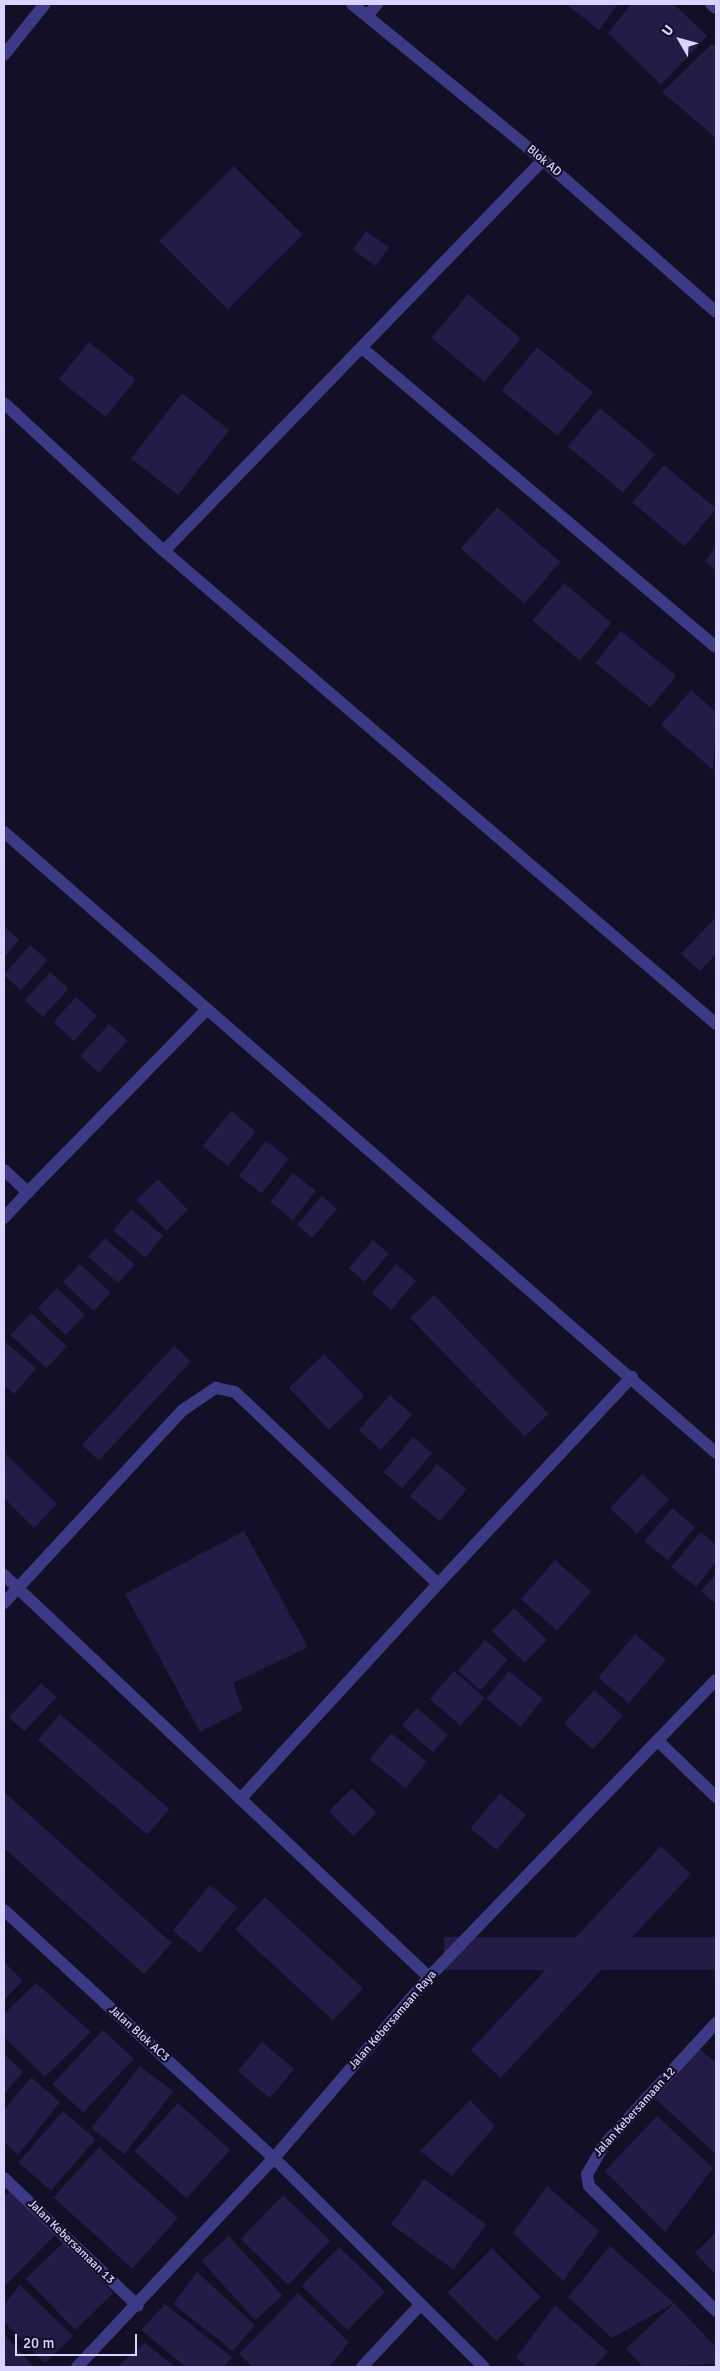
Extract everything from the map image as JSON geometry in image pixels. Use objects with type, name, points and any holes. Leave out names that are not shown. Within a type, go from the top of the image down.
[{"type":"street","points":[[6,48],[45,4]]},
{"type":"street","name":"Blok AD","points":[[352,4],[544,160],[716,312]]},
{"type":"street","points":[[367,16],[377,4]]},
{"type":"street","points":[[711,4],[716,8]]},
{"type":"street","points":[[164,551],[544,160]]},
{"type":"street","points":[[362,348],[716,647]]},
{"type":"street","points":[[4,403],[164,551],[716,1024]]},
{"type":"street","points":[[4,832],[632,1377],[716,1453]]},
{"type":"street","points":[[4,1218],[207,1009]]},
{"type":"street","points":[[4,1170],[28,1192]]},
{"type":"street","points":[[240,1799],[632,1377]]},
{"type":"street","points":[[4,1603],[183,1410],[216,1388],[235,1392],[438,1584]]},
{"type":"street","points":[[4,1575],[429,1978]]},
{"type":"street","name":"Jalan Kebersamaan Raya","points":[[77,2367],[138,2306],[274,2158],[429,1978],[716,1680]]},
{"type":"street","points":[[658,1741],[716,1797]]},
{"type":"street","name":"Jalan Blok AC3","points":[[4,1910],[274,2158],[419,2306],[484,2367]]},
{"type":"street","name":"Jalan Kebersamaan 12","points":[[716,2023],[604,2145],[587,2174],[589,2186],[716,2311]]},
{"type":"street","name":"Jalan Kebersamaan 13","points":[[4,2178],[138,2306]]},
{"type":"street","points":[[362,2367],[419,2306]]},
{"type":"building","points":[[566,4],[618,4],[599,30]]},
{"type":"building","points":[[631,4],[674,4],[707,36],[661,85],[608,33]]},
{"type":"building","points":[[712,44],[716,47],[716,138],[662,92]]},
{"type":"building","points":[[234,166],[303,235],[228,310],[159,241]]},
{"type":"building","points":[[366,231],[389,247],[376,266],[353,250]]},
{"type":"building","points":[[468,294],[521,338],[484,382],[431,338]]},
{"type":"building","points":[[89,342],[136,380],[105,417],[59,379]]},
{"type":"building","points":[[537,347],[593,392],[558,436],[502,391]]},
{"type":"building","points":[[182,393],[229,430],[178,495],[131,458]]},
{"type":"building","points":[[600,408],[655,454],[623,493],[568,446]]},
{"type":"building","points":[[664,465],[716,509],[685,546],[633,503]]},
{"type":"building","points":[[497,507],[560,562],[524,604],[461,549]]},
{"type":"building","points":[[716,546],[716,570],[705,562]]},
{"type":"building","points":[[564,583],[611,623],[580,660],[533,621]]},
{"type":"building","points":[[621,631],[676,676],[650,708],[595,663]]},
{"type":"building","points":[[691,690],[716,712],[713,770],[661,725]]},
{"type":"building","points":[[716,917],[716,954],[700,971],[681,954]]},
{"type":"building","points":[[4,926],[19,940],[4,958]]},
{"type":"building","points":[[30,945],[47,960],[21,990],[4,975]]},
{"type":"building","points":[[50,972],[69,989],[43,1017],[25,1000]]},
{"type":"building","points":[[76,997],[97,1016],[74,1041],[53,1022]]},
{"type":"building","points":[[109,1024],[128,1041],[99,1073],[80,1056]]},
{"type":"building","points":[[231,1111],[256,1131],[228,1166],[203,1146]]},
{"type":"building","points":[[266,1141],[289,1159],[262,1194],[239,1176]]},
{"type":"building","points":[[293,1173],[316,1191],[293,1220],[270,1202]]},
{"type":"building","points":[[158,1179],[188,1210],[166,1231],[136,1200]]},
{"type":"building","points":[[322,1196],[337,1209],[312,1238],[297,1225]]},
{"type":"building","points":[[131,1209],[163,1236],[145,1257],[113,1230]]},
{"type":"building","points":[[105,1238],[135,1265],[118,1283],[88,1257]]},
{"type":"building","points":[[373,1240],[389,1254],[365,1282],[349,1268]]},
{"type":"building","points":[[80,1264],[111,1293],[94,1311],[63,1282]]},
{"type":"building","points":[[396,1264],[416,1281],[391,1310],[372,1293]]},
{"type":"building","points":[[57,1288],[85,1315],[66,1335],[38,1308]]},
{"type":"building","points":[[434,1295],[549,1414],[525,1437],[410,1318]]},
{"type":"building","points":[[31,1313],[67,1346],[46,1368],[11,1335]]},
{"type":"building","points":[[4,1341],[36,1368],[14,1394],[4,1385]]},
{"type":"building","points":[[174,1346],[191,1362],[99,1460],[82,1445]]},
{"type":"building","points":[[324,1354],[364,1396],[329,1430],[289,1388]]},
{"type":"building","points":[[390,1395],[412,1415],[381,1450],[359,1430]]},
{"type":"building","points":[[413,1437],[432,1453],[403,1488],[383,1472]]},
{"type":"building","points":[[6,1454],[57,1504],[34,1528],[4,1498]]},
{"type":"building","points":[[437,1464],[467,1489],[440,1521],[410,1496]]},
{"type":"building","points":[[642,1474],[669,1499],[637,1534],[610,1508]]},
{"type":"building","points":[[672,1508],[695,1527],[667,1560],[644,1541]]},
{"type":"building","points":[[244,1531],[308,1647],[233,1683],[243,1710],[200,1732],[125,1594]]},
{"type":"building","points":[[701,1532],[716,1545],[716,1562],[696,1587],[671,1567]]},
{"type":"building","points":[[555,1560],[591,1591],[557,1631],[521,1599]]},
{"type":"building","points":[[716,1574],[716,1604],[701,1591]]},
{"type":"building","points":[[514,1608],[547,1640],[525,1663],[492,1631]]},
{"type":"building","points":[[635,1634],[666,1660],[629,1703],[598,1678]]},
{"type":"building","points":[[485,1640],[508,1660],[481,1691],[458,1671]]},
{"type":"building","points":[[454,1671],[485,1698],[461,1726],[430,1699]]},
{"type":"building","points":[[509,1671],[543,1699],[521,1727],[486,1699]]},
{"type":"building","points":[[41,1683],[56,1697],[24,1732],[9,1717]]},
{"type":"building","points":[[594,1690],[623,1716],[593,1750],[564,1723]]},
{"type":"building","points":[[417,1708],[448,1735],[433,1752],[402,1725]]},
{"type":"building","points":[[60,1714],[169,1809],[147,1835],[38,1740]]},
{"type":"building","points":[[391,1733],[427,1762],[405,1788],[370,1759]]},
{"type":"building","points":[[352,1788],[377,1813],[353,1836],[329,1811]]},
{"type":"building","points":[[4,1792],[172,1943],[144,1974],[4,1848]]},
{"type":"building","points":[[500,1793],[526,1815],[496,1850],[470,1828]]},
{"type":"building","points":[[661,1846],[691,1874],[501,2078],[471,2050]]},
{"type":"building","points":[[210,1885],[237,1907],[200,1953],[173,1931]]},
{"type":"building","points":[[265,1897],[363,1988],[333,2021],[235,1929]]},
{"type":"building","points":[[444,1937],[716,1937],[716,1970],[444,1970]]},
{"type":"building","points":[[4,1962],[23,1981],[4,2000]]},
{"type":"building","points":[[36,1983],[91,2032],[45,2077],[4,2037],[4,2014]]},
{"type":"building","points":[[103,2030],[134,2059],[83,2113],[53,2084]]},
{"type":"building","points":[[262,2042],[294,2069],[270,2098],[238,2071]]},
{"type":"building","points":[[700,2049],[716,2063],[716,2154],[653,2097]]},
{"type":"building","points":[[4,2054],[23,2072],[4,2094]]},
{"type":"building","points":[[140,2066],[173,2092],[124,2154],[91,2128]]},
{"type":"building","points":[[31,2077],[60,2102],[18,2155],[4,2142],[4,2110]]},
{"type":"building","points":[[470,2100],[495,2126],[452,2176],[420,2151]]},
{"type":"building","points":[[178,2103],[230,2150],[187,2198],[135,2151]]},
{"type":"building","points":[[63,2111],[95,2139],[51,2191],[18,2162]]},
{"type":"building","points":[[657,2116],[713,2168],[665,2232],[605,2171]]},
{"type":"building","points":[[99,2147],[178,2218],[132,2268],[53,2198]]},
{"type":"building","points":[[424,2179],[486,2224],[453,2270],[391,2224]]},
{"type":"building","points":[[547,2186],[599,2231],[563,2281],[513,2233]]},
{"type":"building","points":[[10,2191],[57,2233],[4,2287],[4,2197]]},
{"type":"building","points":[[283,2195],[330,2241],[288,2285],[241,2239]]},
{"type":"building","points":[[716,2232],[716,2275],[695,2253]]},
{"type":"building","points":[[229,2236],[283,2295],[255,2320],[202,2261]]},
{"type":"building","points":[[64,2242],[113,2293],[75,2330],[26,2279]]},
{"type":"building","points":[[610,2246],[674,2303],[612,2338],[568,2297]]},
{"type":"building","points":[[339,2247],[385,2291],[348,2330],[301,2286]]},
{"type":"building","points":[[492,2248],[541,2297],[496,2341],[447,2293]]},
{"type":"building","points":[[197,2272],[255,2325],[233,2351],[173,2304]]},
{"type":"building","points":[[20,2285],[73,2336],[45,2363],[4,2322],[4,2305]]},
{"type":"building","points":[[298,2293],[349,2342],[329,2367],[253,2367],[239,2354]]},
{"type":"building","points":[[674,2303],[716,2347],[716,2364],[643,2367],[626,2349]]},
{"type":"building","points":[[165,2304],[232,2357],[224,2367],[186,2367],[141,2330]]},
{"type":"building","points":[[555,2305],[608,2352],[594,2367],[527,2367],[516,2358]]},
{"type":"building","points":[[4,2334],[34,2367],[4,2367]]},
{"type":"building","points":[[145,2343],[175,2367],[118,2366]]}]
